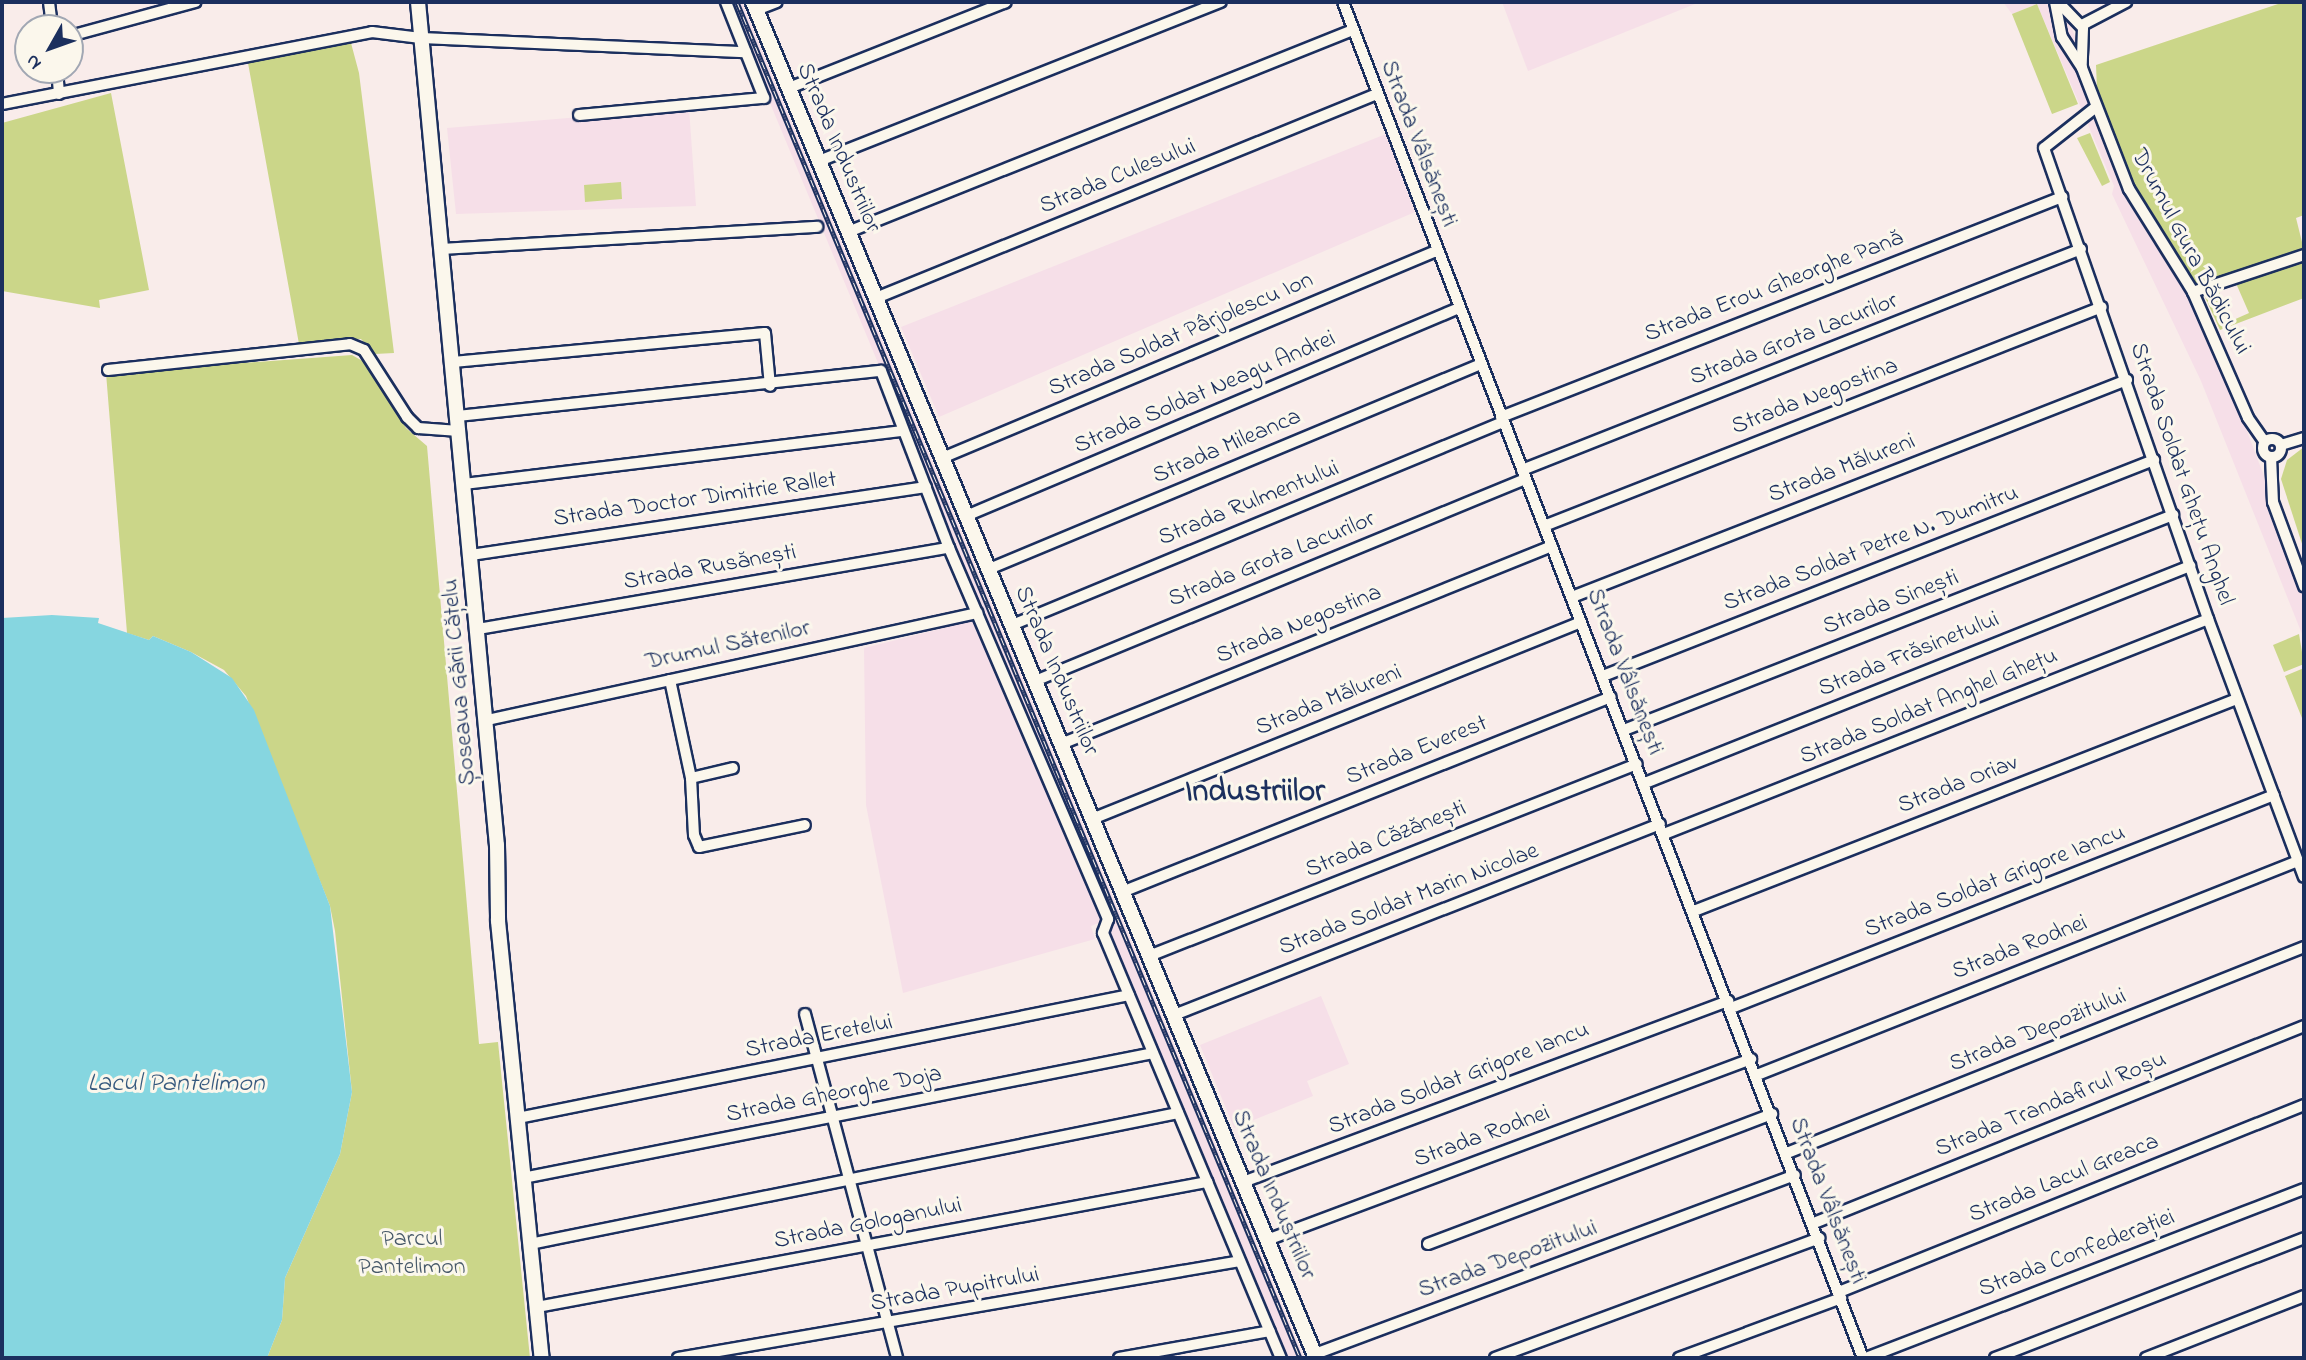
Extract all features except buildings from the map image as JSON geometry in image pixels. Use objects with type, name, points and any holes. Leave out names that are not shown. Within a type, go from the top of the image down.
[{"type":"main road","name":"Șoseaua Gării Cățelu","points":[[418,2],[497,845],[498,921],[542,1358]]},
{"type":"main road","name":"Strada Industriilor","points":[[754,6],[1316,1356]]},
{"type":"street","points":[[84,32],[195,2]]},
{"type":"street","points":[[2,104],[361,33],[746,52],[726,2]]},
{"type":"street","points":[[754,6],[777,2]]},
{"type":"street","points":[[789,88],[1006,2]]},
{"type":"street","points":[[819,161],[1221,2]]},
{"type":"street","name":"Strada Vâlsănești","points":[[1343,2],[1436,251],[1645,783],[1865,1358]]},
{"type":"street","points":[[2056,2],[2078,22],[2082,37],[2082,68]]},
{"type":"street","points":[[2056,2],[2062,27],[2126,2]]},
{"type":"street","name":"Drumul Gura Bădicului","points":[[2062,27],[2082,68],[2129,189],[2193,292],[2248,418],[2264,442]]},
{"type":"street","points":[[848,232],[1353,30]]},
{"type":"street","points":[[2067,41],[2082,37]]},
{"type":"street","name":"Strada Industriilor","points":[[579,116],[764,98],[746,52]]},
{"type":"street","points":[[58,84],[59,94]]},
{"type":"street","name":"Strada Culesului","points":[[876,298],[1377,94]]},
{"type":"street","name":"Strada Soldat Ghețu Anghel","points":[[2096,107],[2045,144],[2208,619],[2304,877]]},
{"type":"street","name":"Strada Erou Gheorghe Pană","points":[[1502,420],[2062,197]]},
{"type":"street","points":[[442,249],[817,227]]},
{"type":"street","name":"Strada Grota Lacurilor","points":[[1035,681],[1523,474],[2081,249]]},
{"type":"street","name":"Strada Soldat Pârjolescu Ion","points":[[942,458],[1436,251]]},
{"type":"street","points":[[2193,292],[2304,255]]},
{"type":"street","name":"Strada Negostina","points":[[1544,526],[2102,307]]},
{"type":"street","name":"Strada Soldat Neagu Andrei","points":[[967,516],[1459,308]]},
{"type":"street","points":[[453,362],[765,333],[770,386]]},
{"type":"street","points":[[108,370],[351,344],[364,350],[407,417],[418,428],[459,432]]},
{"type":"street","name":"Strada Mileanca","points":[[989,569],[1481,364]]},
{"type":"street","points":[[458,416],[770,386],[881,371],[949,548],[1108,919],[1103,933],[1281,1358]]},
{"type":"street","name":"Strada Mălureni","points":[[1572,597],[2127,380]]},
{"type":"street","name":"Strada Rulmentului","points":[[1012,625],[1502,420]]},
{"type":"street","points":[[464,484],[903,431]]},
{"type":"street","points":[[2271,457],[2264,453],[2264,442],[2272,438],[2281,445]]},
{"type":"street","points":[[2281,445],[2304,438]]},
{"type":"street","points":[[2271,457],[2279,454],[2281,445]]},
{"type":"street","points":[[2271,457],[2273,502],[2304,586]]},
{"type":"street","name":"Strada Soldat Petre N. Dumitru","points":[[1603,676],[2154,460]]},
{"type":"street","name":"Strada Doctor Dimitrie Rallet","points":[[471,555],[926,487]]},
{"type":"street","name":"Strada Sinești","points":[[1624,730],[2173,515]]},
{"type":"street","name":"Strada Negostina","points":[[1061,744],[1552,546]]},
{"type":"street","name":"Strada Rusănești","points":[[478,629],[949,548]]},
{"type":"street","name":"Strada Frăsinetului","points":[[1645,783],[2190,566]]},
{"type":"street","name":"Drumul Sătenilor","points":[[486,720],[977,613]]},
{"type":"street","name":"Strada Soldat Anghel Ghețu","points":[[1662,829],[2208,619]]},
{"type":"street","name":"Strada Mălureni","points":[[1092,819],[1581,622]]},
{"type":"street","points":[[670,680],[691,778],[694,835],[699,847],[805,825]]},
{"type":"street","name":"Strada Everest","points":[[1122,891],[1611,697]]},
{"type":"street","name":"Strada Oriav","points":[[1694,911],[2237,699]]},
{"type":"street","name":"Strada Căzănești","points":[[1149,957],[1637,764]]},
{"type":"street","points":[[691,778],[733,768]]},
{"type":"street","name":"Strada Soldat Grigore Iancu","points":[[1243,1182],[1730,1004],[2274,795]]},
{"type":"street","name":"Strada Soldat Marin Nicolae","points":[[1174,1015],[1662,829]]},
{"type":"street","name":"Strada Rodnei","points":[[1757,1074],[2298,861]]},
{"type":"street","name":"Strada Depozitului","points":[[1787,1153],[2304,947]]},
{"type":"street","name":"Strada Eretelui","points":[[517,1118],[1129,995]]},
{"type":"street","points":[[805,1014],[897,1358]]},
{"type":"street","name":"Strada Trandafirul Roșu","points":[[1814,1223],[2304,1026]]},
{"type":"street","name":"Strada Gheorghe Doja","points":[[523,1178],[1153,1053]]},
{"type":"street","name":"Strada Rodnei","points":[[1267,1240],[1751,1059]]},
{"type":"street","name":"Strada Lacul Greaca","points":[[1679,1358],[2304,1105]]},
{"type":"street","points":[[530,1244],[1178,1113]]},
{"type":"street","points":[[1428,1244],[1772,1114]]},
{"type":"street","name":"Strada Depozitului","points":[[1316,1356],[1795,1175]]},
{"type":"street","name":"Strada Gologanului","points":[[537,1307],[1207,1182]]},
{"type":"street","name":"Strada Confederației","points":[[1865,1358],[2304,1189]]},
{"type":"street","points":[[1494,1358],[1819,1238]]},
{"type":"street","points":[[1995,1358],[2304,1238]]},
{"type":"street","name":"Strada Pupitrului","points":[[678,1358],[1240,1261]]},
{"type":"street","points":[[2146,1358],[2304,1296]]},
{"type":"street","points":[[1119,1358],[1270,1331]]},
{"type":"shaded area","points":[[728,2],[742,2],[1304,1358],[1287,1358],[1108,926],[1101,922],[1091,926],[1095,939],[903,993],[866,805],[864,648],[984,618]]},
{"type":"shaded area","points":[[1502,2],[1700,2],[1528,71]]},
{"type":"shaded area","points":[[2003,2],[2061,2],[2088,68],[2078,75],[2126,194],[2189,290],[2213,341],[2304,582],[2304,639],[2201,381],[2112,194],[2114,186],[2037,4],[2012,14]]},
{"type":"shaded area","points":[[689,108],[696,206],[456,214],[447,128]]},
{"type":"shaded area","points":[[1386,134],[1415,212],[939,417],[901,327]]},
{"type":"shaded area","points":[[1321,996],[1349,1064],[1307,1081],[1313,1096],[1234,1128],[1200,1045]]},
{"type":"green space","points":[[2284,2],[2304,2],[2304,215],[2296,218],[2304,250],[2197,285],[2135,188],[2097,89],[2096,65]]},
{"type":"green space","points":[[2037,4],[2078,104],[2052,114],[2012,14]]},
{"type":"green space","points":[[351,43],[359,73],[394,353],[375,354],[361,339],[299,344],[248,63]]},
{"type":"green space","points":[[111,93],[149,290],[99,300],[100,308],[2,291],[2,123]]},
{"type":"green space","points":[[2090,133],[2110,182],[2102,186],[2077,138]]},
{"type":"green space","points":[[621,182],[622,199],[585,202],[584,185]]},
{"type":"green space","points":[[2304,258],[2304,298],[2220,330],[2204,295],[2217,287],[2231,321],[2249,313],[2235,281]]},
{"type":"green space","name":"Parcul Pantelimon","points":[[352,355],[368,364],[406,428],[427,446],[479,1044],[498,1042],[530,1358],[267,1358],[282,1320],[285,1278],[340,1154],[352,1092],[335,931],[330,906],[246,696],[224,670],[191,652],[153,636],[149,640],[127,633],[106,373]]},
{"type":"green space","points":[[2304,447],[2304,550],[2281,479],[2287,460]]},
{"type":"green space","points":[[2299,634],[2304,664],[2284,672],[2273,645]]},
{"type":"green space","points":[[2304,668],[2304,723],[2285,676]]},
{"type":"water","name":"Lacul Pantelimon","points":[[52,615],[99,618],[98,623],[149,640],[153,636],[191,652],[232,678],[254,710],[330,906],[352,1092],[340,1154],[285,1278],[282,1320],[267,1358],[2,1358],[2,618]]},
{"type":"railway","points":[[737,2],[1300,1358]]},
{"type":"district","name":"Industriilor","points":[[1255,793]]}]
